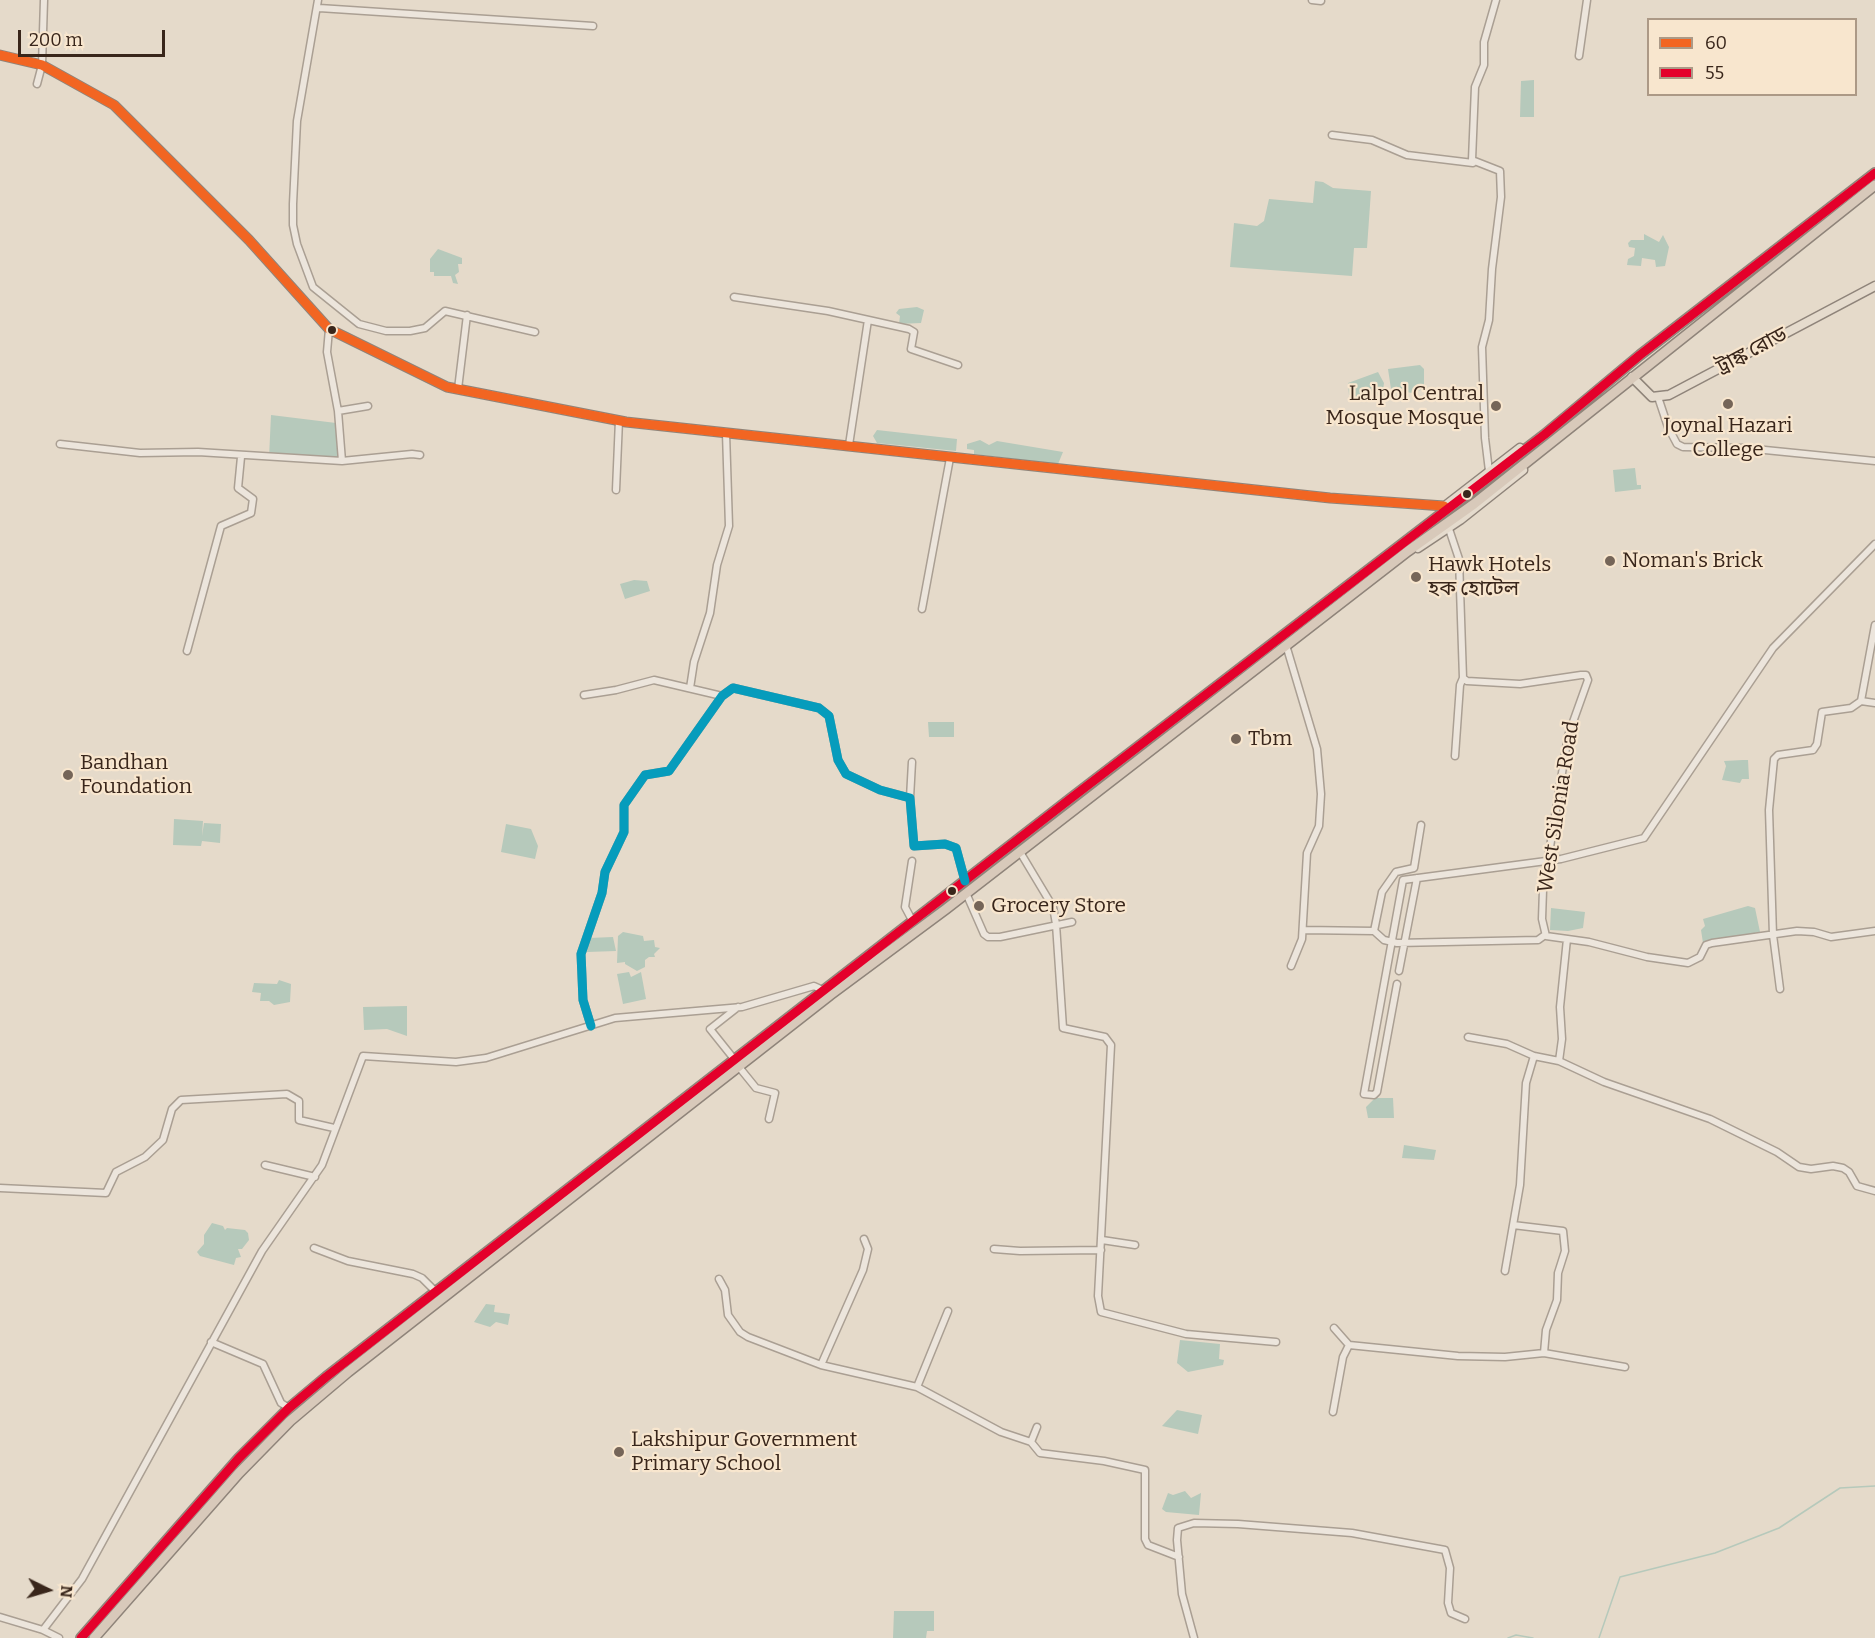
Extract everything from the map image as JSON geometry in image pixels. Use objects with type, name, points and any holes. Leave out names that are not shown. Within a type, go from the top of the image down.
[{"type":"highway","points":[[81,1638],[238,1458],[289,1408],[436,1292],[736,1063],[966,893],[1125,771],[1286,645],[1600,387],[1875,173]]},
{"type":"highway","points":[[94,1638],[239,1473],[290,1421],[357,1365],[825,991],[1117,762],[1403,549],[1474,504],[1875,184]]},
{"type":"highway","points":[[1692,315],[1693,322],[1700,324]]},
{"type":"highway","points":[[1678,326],[1686,328],[1684,336]]},
{"type":"highway","points":[[1600,387],[1607,397]]},
{"type":"highway","points":[[1117,762],[1118,770],[1125,771]]},
{"type":"highway","points":[[1106,771],[1114,773],[1112,781]]},
{"type":"main road","points":[[0,55],[42,65],[114,105],[249,240],[329,329],[447,387],[619,420],[726,433],[950,458],[1444,506]]},
{"type":"main road","name":"ট্রাঙ্ক রোড","points":[[1658,398],[1686,387],[1875,286]]},
{"type":"main road","points":[[1632,377],[1652,397],[1658,398]]},
{"type":"main road","points":[[1403,549],[1444,506],[1523,446],[1534,442]]},
{"type":"main road","points":[[1403,549],[1422,546],[1449,528],[1533,462],[1539,452]]},
{"type":"main road","points":[[1426,505],[1433,510],[1432,516]]},
{"type":"street","points":[[37,84],[42,65],[44,0]]},
{"type":"street","points":[[1312,0],[1321,1]]},
{"type":"street","points":[[1473,163],[1475,87],[1484,65],[1485,42],[1496,0]]},
{"type":"street","points":[[1579,56],[1587,0]]},
{"type":"street","points":[[535,332],[445,311],[425,328],[410,331],[386,331],[360,324],[313,287],[297,244],[293,225],[293,204],[297,121],[319,4],[593,26]]},
{"type":"street","points":[[1332,135],[1372,140],[1407,155],[1473,163],[1500,171],[1501,197],[1492,269],[1489,320],[1482,347],[1485,438],[1489,471]]},
{"type":"street","points":[[734,297],[828,310],[909,329],[914,332],[911,349],[958,364]]},
{"type":"street","points":[[458,389],[466,315]]},
{"type":"street","points":[[849,445],[868,321]]},
{"type":"street","points":[[329,329],[327,352],[338,411],[342,461]]},
{"type":"street","points":[[1658,398],[1668,427],[1677,444],[1683,447],[1745,448],[1875,461]]},
{"type":"street","points":[[338,411],[368,406]]},
{"type":"street","points":[[616,490],[619,420]]},
{"type":"street","points":[[690,688],[694,662],[710,613],[717,565],[729,526],[726,433]]},
{"type":"street","points":[[60,444],[140,453],[198,452],[241,457],[342,461],[420,455]]},
{"type":"street","points":[[187,651],[221,526],[251,513],[252,500],[238,488],[241,457]]},
{"type":"street","points":[[922,609],[950,458]]},
{"type":"street","points":[[1449,528],[1459,559],[1463,678],[1460,685],[1455,756]]},
{"type":"street","points":[[1397,984],[1377,1092],[1374,1095],[1364,1094],[1403,880],[1582,855],[1644,838],[1773,648],[1875,544]]},
{"type":"street","points":[[1861,701],[1875,625]]},
{"type":"street","points":[[1286,645],[1317,749],[1321,780],[1319,826],[1307,854],[1302,939],[1291,966]]},
{"type":"street","name":"West Silonia Road","points":[[1463,678],[1467,681],[1520,684],[1581,675],[1586,675],[1588,680],[1568,736],[1542,919],[1545,935]]},
{"type":"street","points":[[584,695],[616,690],[654,680],[722,696]]},
{"type":"street","points":[[591,1026],[583,1000],[581,954],[602,893],[605,872],[624,832],[624,805],[645,775],[653,772],[664,773],[674,766],[727,691],[738,688],[819,708],[829,716],[838,760],[846,774],[880,790],[910,798]]},
{"type":"street","points":[[1780,989],[1773,935],[1769,810],[1774,759],[1778,755],[1813,750],[1817,744],[1822,712],[1851,708],[1861,701],[1875,703]]},
{"type":"street","points":[[912,762],[910,798],[914,846],[945,844],[956,848],[965,881]]},
{"type":"street","points":[[1374,931],[1382,892],[1396,872],[1414,868],[1421,825]]},
{"type":"street","points":[[1020,852],[1053,907],[1063,1028],[1105,1037],[1111,1045],[1098,1296],[1104,1314],[1186,1334],[1276,1342]]},
{"type":"street","points":[[912,861],[904,907],[913,922]]},
{"type":"street","points":[[1399,971],[1418,878]]},
{"type":"street","points":[[966,893],[984,934],[988,937],[1000,937],[1072,922]]},
{"type":"street","points":[[1303,930],[1374,931],[1384,940],[1403,943],[1538,940],[1545,935],[1647,957],[1688,963],[1700,957],[1708,944],[1773,935],[1814,932],[1831,937],[1875,931]]},
{"type":"street","points":[[1558,1061],[1562,1039],[1560,1007],[1568,939]]},
{"type":"street","points":[[43,1630],[82,1580],[262,1251],[322,1165],[363,1056],[456,1062],[486,1058],[615,1018],[738,1007],[814,986],[825,991]]},
{"type":"street","points":[[738,1007],[710,1029],[756,1088],[775,1093],[769,1119]]},
{"type":"street","points":[[1468,1037],[1507,1044],[1534,1056],[1558,1061],[1604,1082],[1710,1119],[1777,1152],[1799,1167],[1843,1168],[1850,1172],[1857,1186],[1875,1191]]},
{"type":"street","points":[[1505,1271],[1520,1185],[1526,1083],[1534,1056]]},
{"type":"street","points":[[0,1188],[106,1193],[116,1172],[145,1157],[163,1140],[172,1109],[181,1100],[287,1094],[299,1101],[299,1120],[334,1128]]},
{"type":"street","points":[[265,1165],[315,1177]]},
{"type":"street","points":[[1513,1225],[1563,1231],[1565,1251],[1558,1273],[1557,1300],[1546,1330],[1544,1353]]},
{"type":"street","points":[[821,1365],[864,1270],[868,1250],[864,1239]]},
{"type":"street","points":[[1102,1240],[1135,1245]]},
{"type":"street","points":[[314,1248],[348,1261],[413,1274],[422,1278],[436,1292]]},
{"type":"street","points":[[994,1249],[1101,1250]]},
{"type":"street","points":[[719,1279],[725,1290],[728,1315],[740,1332],[821,1365],[917,1387],[961,1408],[1001,1432],[1031,1442],[1040,1454],[1104,1461],[1145,1470],[1145,1539],[1148,1545],[1179,1557]]},
{"type":"street","points":[[917,1387],[948,1311]]},
{"type":"street","points":[[1334,1328],[1349,1345],[1458,1356],[1505,1357],[1544,1353],[1625,1367]]},
{"type":"street","points":[[211,1342],[263,1364],[281,1402],[289,1408]]},
{"type":"street","points":[[1333,1412],[1343,1357],[1349,1345]]},
{"type":"street","points":[[1031,1442],[1037,1427]]},
{"type":"street","points":[[1194,1638],[1182,1594],[1178,1528],[1194,1523],[1282,1526],[1352,1533],[1445,1550],[1449,1568],[1448,1603],[1451,1613],[1465,1619]]},
{"type":"street","points":[[0,1617],[43,1630],[59,1638]]},
{"type":"shaded area","points":[[1534,80],[1534,117],[1520,117],[1521,81]]},
{"type":"shaded area","points":[[1315,181],[1323,182],[1333,188],[1371,191],[1367,248],[1354,248],[1352,276],[1230,267],[1234,223],[1257,226],[1264,221],[1269,199],[1313,203]]},
{"type":"shaded area","points":[[1644,234],[1659,242],[1663,235],[1669,247],[1665,266],[1656,267],[1655,260],[1642,258],[1641,266],[1627,265],[1628,259],[1634,256],[1635,248],[1629,247],[1628,243],[1631,240],[1644,240]]},
{"type":"shaded area","points":[[438,249],[462,258],[462,264],[458,264],[459,272],[455,275],[458,284],[453,283],[451,276],[434,276],[434,272],[430,272],[430,259]]},
{"type":"shaded area","points":[[917,307],[924,310],[921,323],[899,324],[900,316],[896,313],[899,309]]},
{"type":"shaded area","points":[[1420,365],[1424,369],[1424,389],[1412,393],[1391,389],[1388,369]]},
{"type":"shaded area","points":[[1378,372],[1384,383],[1382,397],[1379,398],[1375,391],[1365,401],[1349,395],[1348,383]]},
{"type":"shaded area","points":[[271,415],[336,423],[342,458],[269,458]]},
{"type":"shaded area","points":[[877,430],[957,439],[956,451],[877,443],[873,436]]},
{"type":"shaded area","points":[[980,440],[989,445],[997,441],[1063,452],[1058,464],[974,454],[974,450],[967,449],[967,444]]},
{"type":"shaded area","points":[[1635,468],[1637,485],[1641,485],[1641,489],[1615,492],[1613,470]]},
{"type":"shaded area","points":[[634,580],[647,581],[650,591],[625,599],[620,584]]},
{"type":"shaded area","points":[[928,722],[954,722],[954,737],[929,737]]},
{"type":"shaded area","points":[[1748,760],[1749,779],[1742,779],[1740,783],[1722,780],[1726,766],[1724,761]]},
{"type":"shaded area","points":[[174,819],[203,821],[202,836],[204,823],[221,824],[220,843],[202,841],[201,846],[173,845]]},
{"type":"shaded area","points":[[506,824],[531,829],[538,846],[535,859],[501,852]]},
{"type":"shaded area","points":[[1748,906],[1755,908],[1760,932],[1703,943],[1701,930],[1705,926],[1703,919]]},
{"type":"shaded area","points":[[1551,908],[1585,912],[1583,928],[1568,931],[1550,930]]},
{"type":"shaded area","points":[[623,932],[643,936],[644,941],[654,940],[655,947],[660,948],[654,954],[655,957],[645,960],[645,967],[637,971],[625,962],[617,963],[618,936]]},
{"type":"shaded area","points":[[613,937],[616,951],[587,952],[589,938]]},
{"type":"shaded area","points":[[629,972],[631,977],[641,972],[646,999],[623,1004],[617,974]]},
{"type":"shaded area","points":[[279,980],[291,984],[290,1002],[274,1005],[269,1001],[260,1001],[261,993],[252,992],[254,983],[277,984]]},
{"type":"shaded area","points":[[407,1006],[407,1036],[387,1029],[364,1030],[363,1007]]},
{"type":"shaded area","points":[[1375,1098],[1393,1098],[1394,1118],[1368,1118],[1366,1107]]},
{"type":"shaded area","points":[[1404,1145],[1436,1150],[1434,1160],[1402,1158]]},
{"type":"shaded area","points":[[212,1223],[223,1226],[225,1230],[227,1228],[245,1230],[248,1233],[249,1240],[242,1249],[238,1249],[241,1257],[236,1258],[234,1265],[200,1256],[197,1252],[204,1244],[204,1235]]},
{"type":"shaded area","points":[[486,1304],[495,1305],[494,1312],[510,1314],[508,1325],[496,1322],[490,1327],[474,1322]]},
{"type":"shaded area","points":[[1180,1340],[1220,1344],[1219,1359],[1224,1360],[1223,1365],[1188,1372],[1177,1363]]},
{"type":"shaded area","points":[[1177,1410],[1202,1415],[1198,1434],[1162,1426]]},
{"type":"shaded area","points":[[1185,1491],[1191,1498],[1201,1493],[1199,1515],[1166,1512],[1162,1509],[1168,1493],[1173,1495]]},
{"type":"shaded area","points":[[894,1611],[934,1611],[934,1631],[927,1631],[926,1638],[893,1638]]},
{"type":"waterway","points":[[1599,1638],[1620,1577],[1715,1553],[1779,1528],[1840,1488],[1875,1486]]},
{"type":"waterway","points":[[1508,1638],[1516,1635],[1533,1638]]},
{"type":"transit line","name":"60","points":[[0,55],[42,65],[114,105],[249,240],[329,329],[447,387],[626,422],[1330,498],[1444,506]]},
{"type":"transit line","name":"55","points":[[81,1638],[239,1458],[289,1408],[326,1377],[1070,799],[1544,435],[1640,355],[1875,173]]},
{"type":"transit line","points":[[591,1026],[583,1000],[581,954],[602,893],[605,872],[624,832],[624,805],[645,775],[669,771],[722,696],[733,688],[819,708],[829,716],[838,760],[846,774],[880,790],[910,798],[914,846],[945,844],[956,848],[965,881]]},
{"type":"place","name":"Joynal Hazari College","points":[[1728,404]]},
{"type":"place","name":"Lalpol Central Mosque Mosque","points":[[1496,406]]},
{"type":"place","name":"Noman's Brick","points":[[1610,561]]},
{"type":"place","name":"Hawk Hotels হক হোটেল","points":[[1416,577]]},
{"type":"place","name":"Tbm","points":[[1236,739]]},
{"type":"place","name":"Bandhan Foundation","points":[[68,775]]},
{"type":"place","name":"Grocery Store","points":[[979,906]]},
{"type":"place","name":"Lakshipur Government Primary School","points":[[619,1452]]}]
